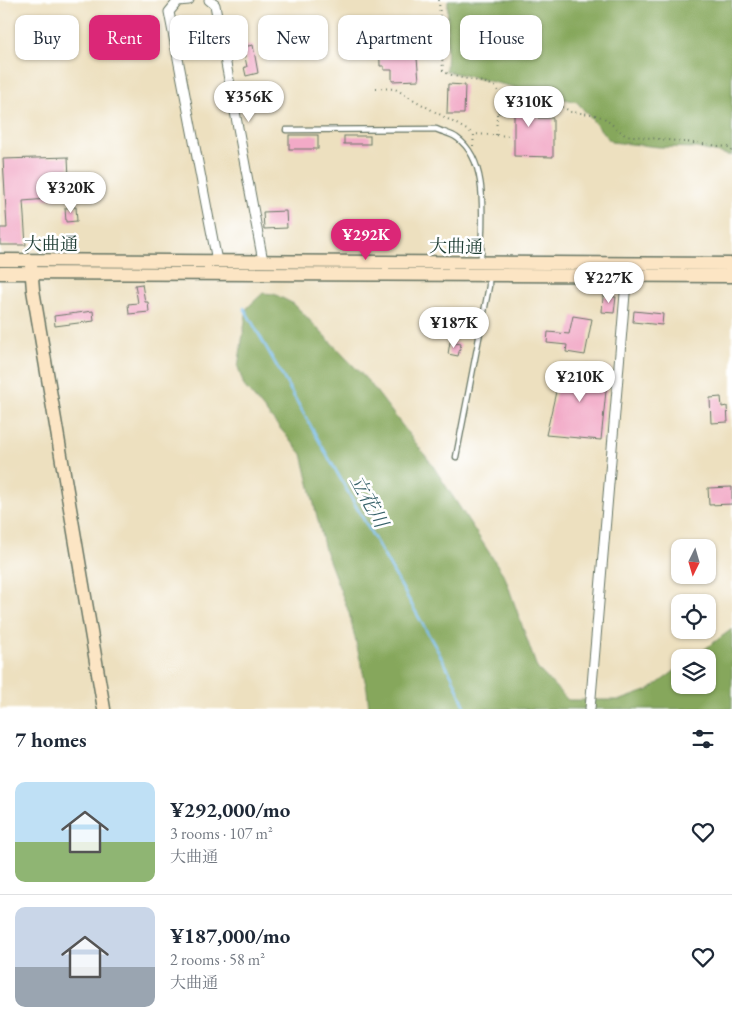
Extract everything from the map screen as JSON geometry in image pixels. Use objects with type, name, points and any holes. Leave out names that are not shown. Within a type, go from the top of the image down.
[{"type":"main road","name":"大曲通","points":[[0,260],[263,260],[481,263],[732,276]]},
{"type":"main road","points":[[31,260],[104,709]]},
{"type":"main road","name":"大曲通","points":[[0,272],[489,276],[627,271],[732,264]]},
{"type":"street","points":[[189,0],[178,2],[169,12],[217,261]]},
{"type":"street","points":[[209,0],[215,4],[263,260]]},
{"type":"street","points":[[590,709],[627,271]]},
{"type":"lane","points":[[286,130],[436,129],[457,137],[470,150],[478,164],[481,181],[481,263],[489,276],[489,286],[456,457]]},
{"type":"path","points":[[439,0],[443,71],[453,77],[496,87],[499,94],[496,135]]},
{"type":"path","points":[[376,88],[395,89],[474,134],[512,136]]},
{"type":"path","points":[[499,94],[538,95],[570,112],[592,114],[604,118],[624,136],[728,147],[732,151]]},
{"type":"path","points":[[470,150],[475,143],[474,134]]},
{"type":"green space","points":[[448,0],[732,0],[732,156],[696,148],[659,147],[611,142],[577,102],[446,71],[446,60],[450,60],[450,15],[448,15]]},
{"type":"green space","points":[[263,293],[274,294],[294,304],[369,382],[431,463],[505,577],[537,668],[568,700],[621,700],[649,690],[671,674],[671,694],[716,694],[716,649],[705,649],[732,629],[732,709],[369,709],[367,689],[349,613],[325,550],[302,454],[244,386],[238,367],[247,308]]},
{"type":"building","points":[[253,45],[258,73],[246,76],[244,67],[247,67],[246,60],[248,60],[248,46]]},
{"type":"building","points":[[380,60],[417,60],[419,80],[392,81],[392,70],[384,70],[384,66],[380,66]]},
{"type":"building","points":[[448,84],[465,85],[464,114],[447,114]]},
{"type":"building","points":[[498,98],[529,98],[529,101],[539,101],[538,118],[553,118],[553,157],[514,156],[514,113],[498,113]]},
{"type":"building","points":[[289,135],[318,135],[318,149],[289,149]]},
{"type":"building","points":[[344,136],[370,136],[370,144],[344,144]]},
{"type":"building","points":[[68,157],[69,178],[58,179],[59,198],[23,201],[26,245],[0,245],[0,228],[7,228],[3,159]]},
{"type":"building","points":[[76,207],[77,221],[66,222],[65,208]]},
{"type":"building","points":[[286,211],[287,228],[264,229],[263,212]]},
{"type":"building","points":[[142,284],[149,312],[129,314],[128,304],[138,303],[135,285]]},
{"type":"building","points":[[603,296],[616,297],[614,313],[602,312]]},
{"type":"building","points":[[93,311],[94,321],[55,326],[54,316]]},
{"type":"building","points":[[634,311],[663,314],[662,325],[633,322]]},
{"type":"building","points":[[573,316],[592,319],[585,355],[566,352],[567,345],[547,343],[548,332],[569,334]]},
{"type":"building","points":[[450,342],[461,344],[458,356],[448,354]]},
{"type":"building","points":[[562,365],[610,368],[610,382],[607,381],[601,440],[546,435],[558,383],[560,383]]},
{"type":"building","points":[[721,397],[722,407],[727,406],[728,422],[711,423],[710,398]]},
{"type":"building","points":[[732,487],[732,504],[709,505],[708,488]]},
{"type":"waterway","name":"立花川","points":[[244,308],[452,676],[466,709]]}]
